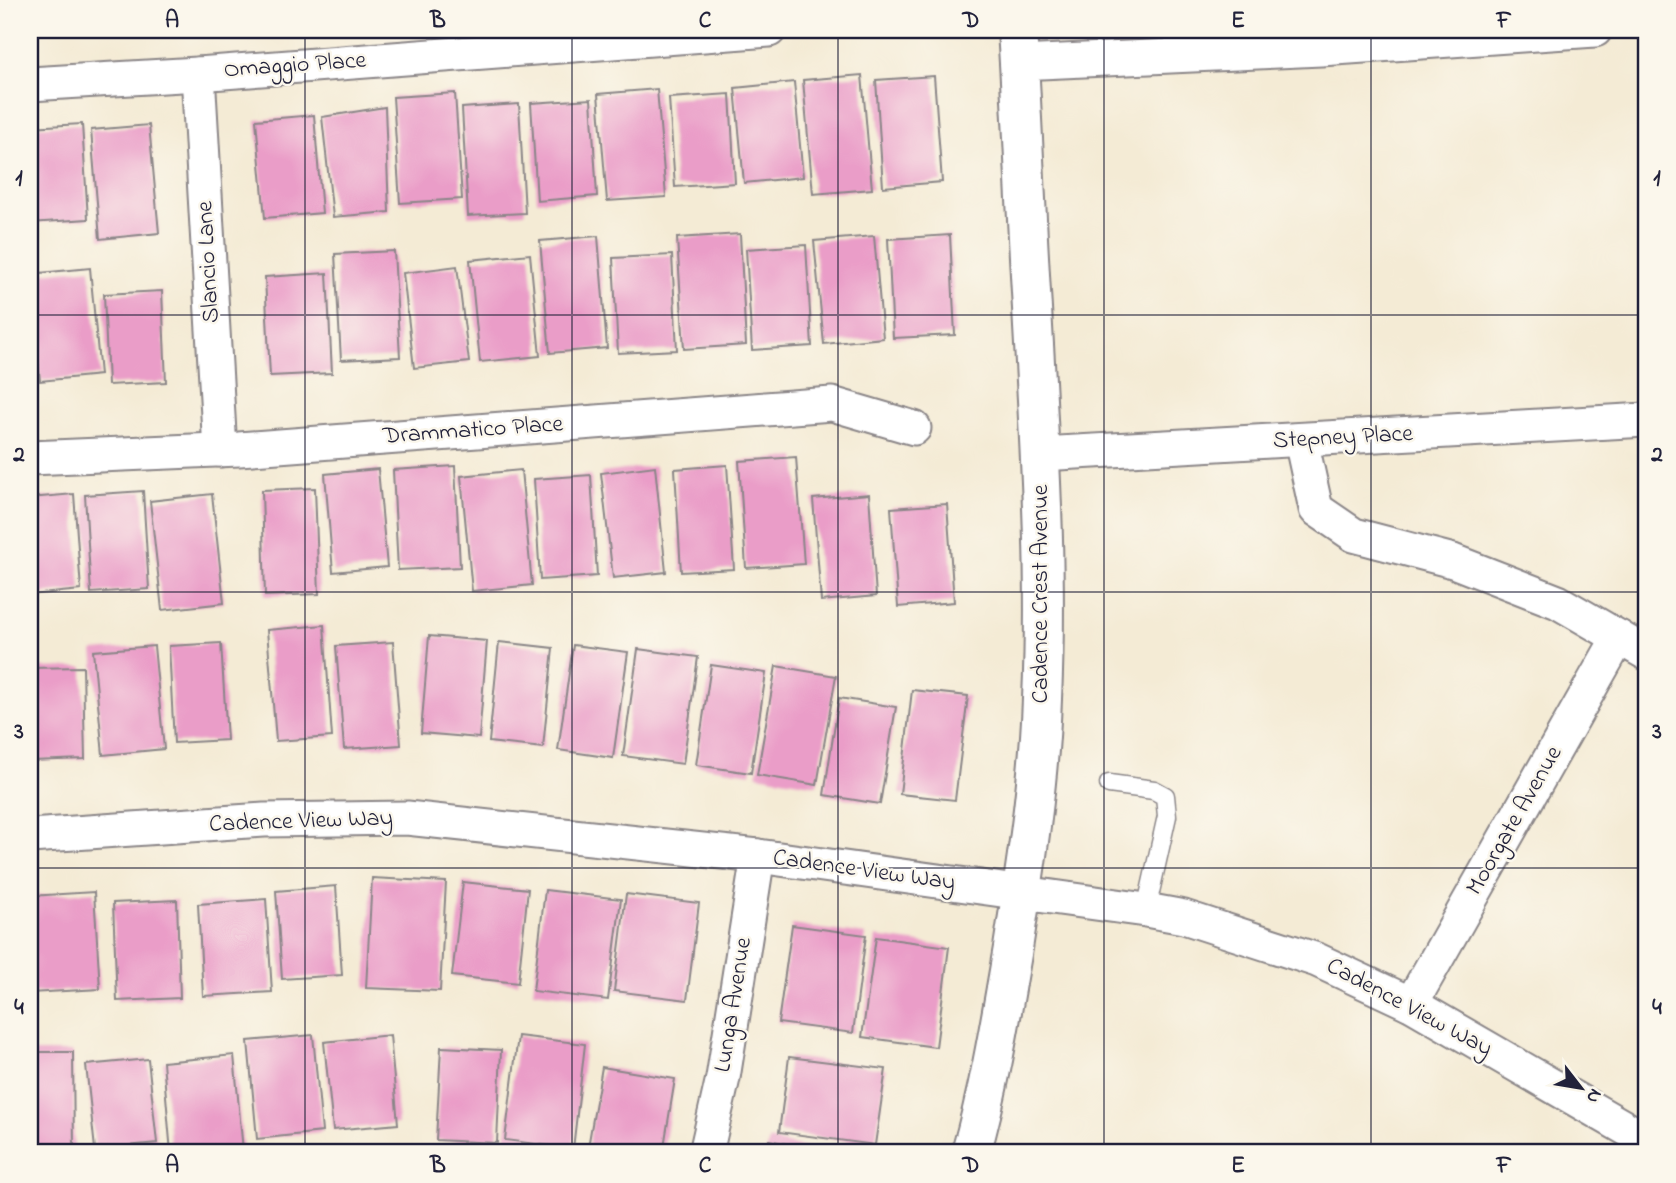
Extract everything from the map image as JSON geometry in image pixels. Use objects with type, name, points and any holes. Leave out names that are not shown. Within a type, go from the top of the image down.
[{"type":"street","name":"Omaggio Place","points":[[30,83],[198,74],[728,31],[769,30]]},
{"type":"street","points":[[1018,46],[1595,30]]},
{"type":"street","name":"Cadence Crest Avenue","points":[[971,1153],[997,1041],[1022,892],[1038,765],[1042,701],[1044,643],[1041,454],[1018,46]]},
{"type":"street","name":"Slancio Lane","points":[[198,74],[220,450]]},
{"type":"street","name":"Drammatico Place","points":[[30,458],[220,450],[832,404],[914,428]]},
{"type":"street","name":"Stepney Place","points":[[1041,454],[1646,420]]},
{"type":"street","points":[[1301,440],[1315,509],[1353,535],[1453,561],[1558,602],[1633,645]]},
{"type":"street","name":"Moorgate Avenue","points":[[1411,1004],[1633,645]]},
{"type":"street","name":"Cadence View Way","points":[[30,836],[264,820],[407,818],[758,856],[1184,917],[1317,960],[1411,1004],[1646,1140]]},
{"type":"street","name":"Lunga Avenue","points":[[706,1153],[723,1079],[758,856]]},
{"type":"lane","points":[[1109,784],[1154,790],[1165,796],[1167,816],[1146,910]]},
{"type":"building","points":[[862,75],[872,189],[813,194],[803,80]]},
{"type":"building","points":[[934,76],[942,182],[883,187],[876,80]]},
{"type":"building","points":[[794,82],[803,177],[744,183],[735,88]]},
{"type":"building","points":[[657,89],[666,197],[607,201],[598,94]]},
{"type":"building","points":[[455,93],[462,199],[400,203],[393,97]]},
{"type":"building","points":[[730,94],[735,183],[675,187],[669,98]]},
{"type":"building","points":[[591,99],[597,196],[537,201],[531,103]]},
{"type":"building","points":[[519,104],[525,213],[468,216],[462,108]]},
{"type":"building","points":[[385,107],[389,212],[333,217],[322,117]]},
{"type":"building","points":[[314,115],[322,213],[265,218],[256,120]]},
{"type":"building","points":[[82,124],[88,219],[30,223],[30,127]]},
{"type":"building","points":[[149,125],[159,233],[100,239],[91,130]]},
{"type":"building","points":[[740,234],[746,345],[684,349],[677,238]]},
{"type":"building","points":[[950,235],[955,335],[893,338],[888,239]]},
{"type":"building","points":[[598,236],[607,348],[550,353],[540,241]]},
{"type":"building","points":[[874,236],[883,338],[824,344],[814,241]]},
{"type":"building","points":[[806,245],[812,346],[752,350],[746,249]]},
{"type":"building","points":[[394,251],[400,357],[341,360],[335,254]]},
{"type":"building","points":[[530,254],[540,356],[480,362],[470,260]]},
{"type":"building","points":[[672,255],[677,350],[618,353],[613,258]]},
{"type":"building","points":[[457,266],[469,362],[414,368],[403,273]]},
{"type":"building","points":[[90,268],[100,375],[40,381],[30,274]]},
{"type":"building","points":[[327,273],[332,373],[270,376],[265,277]]},
{"type":"building","points":[[162,291],[166,382],[108,385],[104,294]]},
{"type":"building","points":[[796,457],[804,564],[746,568],[739,461]]},
{"type":"building","points":[[727,465],[734,569],[681,572],[675,469]]},
{"type":"building","points":[[455,466],[460,567],[398,570],[393,470]]},
{"type":"building","points":[[655,466],[666,572],[613,578],[601,473]]},
{"type":"building","points":[[378,469],[387,567],[333,572],[325,474]]},
{"type":"building","points":[[521,470],[532,585],[472,591],[461,476]]},
{"type":"building","points":[[591,475],[597,576],[540,580],[534,479]]},
{"type":"building","points":[[315,488],[319,594],[265,596],[262,490]]},
{"type":"building","points":[[143,491],[149,589],[91,593],[85,495]]},
{"type":"building","points":[[74,494],[81,590],[30,595],[30,498]]},
{"type":"building","points":[[212,494],[224,603],[162,610],[150,501]]},
{"type":"building","points":[[869,494],[876,596],[821,601],[813,499]]},
{"type":"building","points":[[947,504],[954,602],[898,607],[891,508]]},
{"type":"building","points":[[324,625],[332,737],[276,741],[267,630]]},
{"type":"building","points":[[429,636],[487,641],[479,738],[421,733]]},
{"type":"building","points":[[393,642],[401,745],[344,749],[336,646]]},
{"type":"building","points":[[499,642],[553,648],[543,748],[489,742]]},
{"type":"building","points":[[221,643],[227,740],[174,743],[169,646]]},
{"type":"building","points":[[573,645],[628,652],[613,758],[558,750]]},
{"type":"building","points":[[154,646],[164,749],[103,755],[93,651]]},
{"type":"building","points":[[638,649],[698,657],[683,764],[623,756]]},
{"type":"building","points":[[711,665],[766,673],[751,773],[696,765]]},
{"type":"building","points":[[776,666],[836,676],[817,785],[757,775]]},
{"type":"building","points":[[83,667],[85,759],[31,761],[30,668]]},
{"type":"building","points":[[912,690],[968,696],[955,800],[900,794]]},
{"type":"building","points":[[839,698],[896,707],[880,804],[824,795]]},
{"type":"building","points":[[372,878],[446,882],[440,991],[366,988]]},
{"type":"building","points":[[463,882],[528,889],[518,983],[452,976]]},
{"type":"building","points":[[336,886],[342,975],[282,979],[276,891]]},
{"type":"building","points":[[545,890],[621,899],[608,1000],[533,991]]},
{"type":"building","points":[[94,892],[100,989],[30,993],[30,896]]},
{"type":"building","points":[[626,894],[699,903],[687,1000],[614,991]]},
{"type":"building","points":[[266,899],[272,992],[203,996],[198,904]]},
{"type":"building","points":[[177,900],[180,998],[117,1001],[113,903]]},
{"type":"building","points":[[792,925],[866,935],[853,1033],[778,1023]]},
{"type":"building","points":[[876,937],[949,947],[936,1047],[862,1037]]},
{"type":"building","points":[[313,1035],[322,1132],[257,1139],[248,1041]]},
{"type":"building","points":[[390,1035],[398,1124],[333,1130],[324,1042]]},
{"type":"building","points":[[518,1036],[585,1044],[573,1149],[505,1140]]},
{"type":"building","points":[[441,1047],[501,1050],[497,1143],[436,1140]]},
{"type":"building","points":[[30,1052],[73,1052],[74,1152],[30,1152]]},
{"type":"building","points":[[234,1055],[243,1151],[171,1153],[163,1062]]},
{"type":"building","points":[[789,1057],[886,1069],[875,1145],[779,1132]]},
{"type":"building","points":[[148,1059],[157,1143],[95,1149],[86,1065]]},
{"type":"building","points":[[602,1067],[675,1079],[663,1153],[587,1153]]},
{"type":"building","points":[[769,1140],[823,1152],[823,1153],[766,1153]]}]
